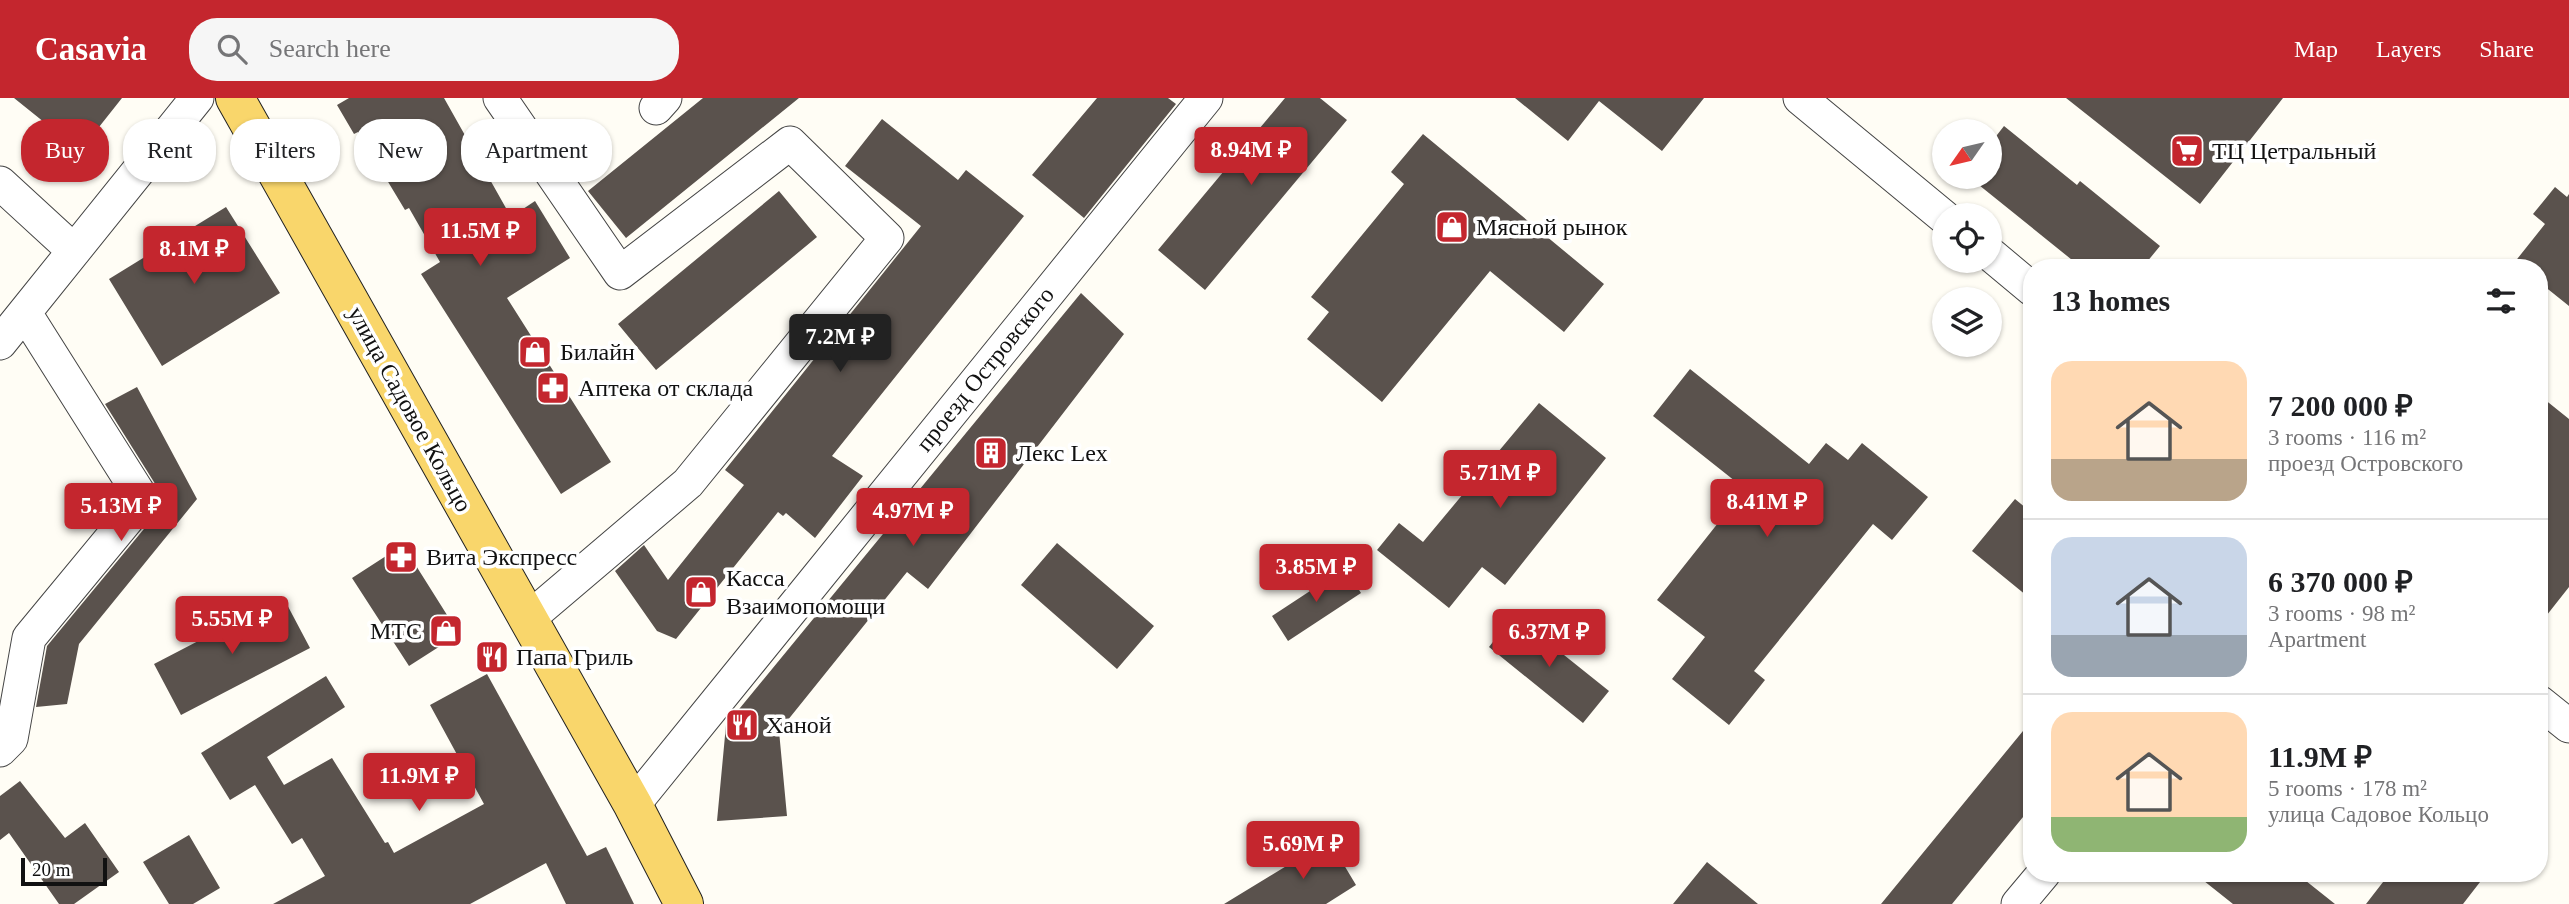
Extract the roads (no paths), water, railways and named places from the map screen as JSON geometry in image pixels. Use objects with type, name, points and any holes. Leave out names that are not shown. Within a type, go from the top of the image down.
[{"type":"main road","name":"улица Садовое Кольцо","points":[[235,98],[633,805],[684,904]]},
{"type":"street","points":[[0,343],[197,98]]},
{"type":"street","points":[[500,98],[620,273],[790,143],[887,238],[688,483],[528,619]]},
{"type":"street","name":"проезд Островского","points":[[633,805],[650,780],[1206,98]]},
{"type":"street","points":[[1800,98],[1932,207]]},
{"type":"street","points":[[0,183],[74,251]]},
{"type":"street","points":[[2002,264],[2023,282]]},
{"type":"street","points":[[0,750],[11,739],[29,638],[143,500],[25,313]]},
{"type":"street","points":[[2548,709],[2569,726]]},
{"type":"street","points":[[2018,904],[2036,882]]},
{"type":"place","name":"ТЦ Цетральный","points":[[2187,151]]},
{"type":"place","name":"Мясной рынок","points":[[1452,227]]},
{"type":"place","name":"Билайн","points":[[535,352]]},
{"type":"place","name":"Аптека от склада","points":[[553,388]]},
{"type":"place","name":"Лекс Lex","points":[[991,453]]},
{"type":"place","name":"Вита Экспресс","points":[[401,557]]},
{"type":"place","name":"Касса Взаимопомощи","points":[[701,592]]},
{"type":"place","name":"МТС","points":[[446,631]]},
{"type":"place","name":"Папа Гриль","points":[[492,657]]},
{"type":"place","name":"Ханой","points":[[742,725]]}]
